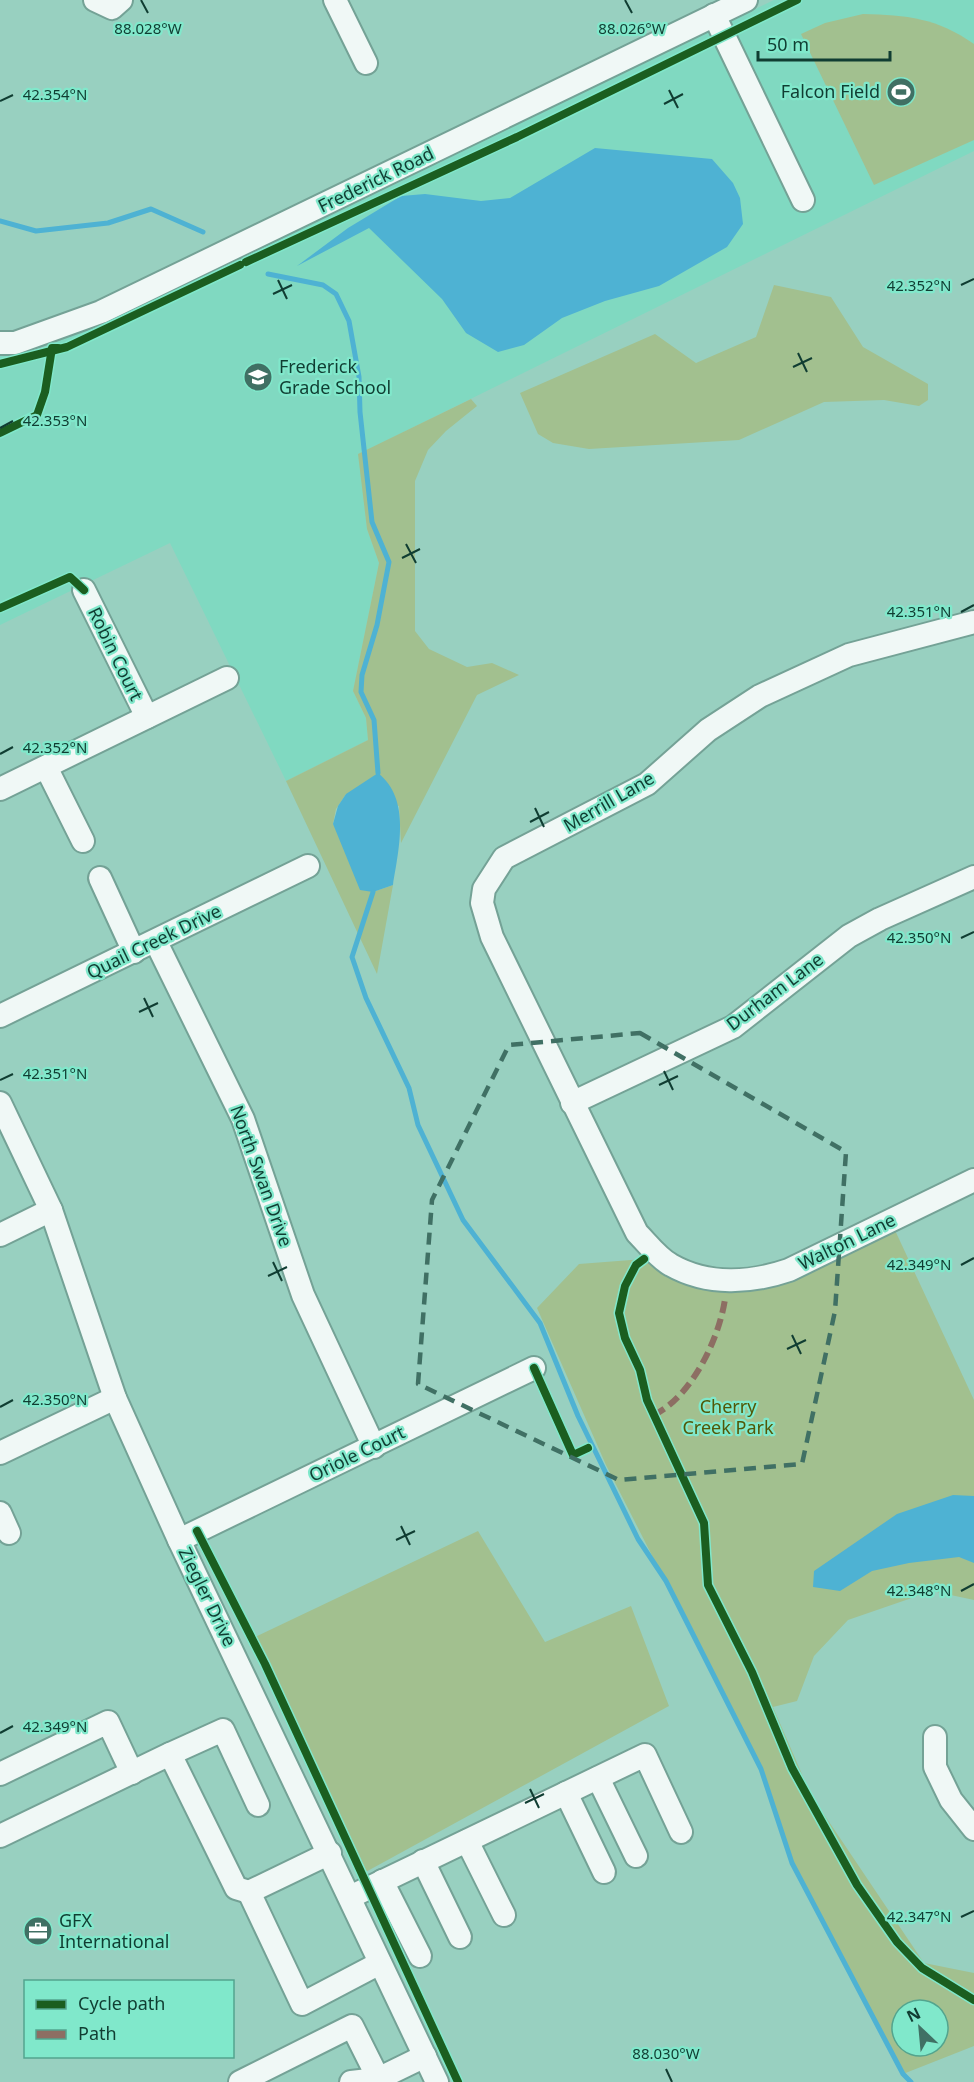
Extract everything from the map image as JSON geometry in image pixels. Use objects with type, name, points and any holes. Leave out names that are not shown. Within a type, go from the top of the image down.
[{"type":"street","points":[[335,0],[366,63]]},
{"type":"street","name":"Frederick Road","points":[[0,343],[15,343],[101,312],[746,0]]},
{"type":"street","points":[[714,15],[803,200]]},
{"type":"street","name":"Robin Court","points":[[84,590],[147,717]]},
{"type":"street","name":"Merrill Lane","points":[[714,1280],[670,1265],[636,1233],[485,920],[482,903],[484,888],[504,858],[648,784],[708,730],[760,696],[849,655],[974,622]]},
{"type":"street","points":[[0,789],[227,678]]},
{"type":"street","points":[[46,767],[83,841]]},
{"type":"street","name":"Quail Creek Drive","points":[[0,1016],[308,866]]},
{"type":"street","name":"Durham Lane","points":[[572,1103],[723,1032],[771,999],[849,936],[880,919],[974,877]]},
{"type":"street","points":[[100,878],[134,952]]},
{"type":"street","name":"North Swan Drive","points":[[156,942],[243,1119],[303,1295],[374,1447]]},
{"type":"street","name":"Ziegler Drive","points":[[0,1103],[51,1210],[116,1398],[179,1540],[330,1853],[437,2082]]},
{"type":"street","name":"Walton Lane","points":[[714,1280],[761,1280],[789,1270],[974,1180]]},
{"type":"street","points":[[0,1235],[51,1210]]},
{"type":"street","name":"Oriole Court","points":[[179,1540],[534,1368]]},
{"type":"street","points":[[0,1453],[116,1398]]},
{"type":"street","points":[[0,1774],[108,1722],[132,1773]]},
{"type":"street","points":[[0,1836],[223,1730],[258,1805]]},
{"type":"street","points":[[935,1737],[935,1767],[951,1800],[974,1829]]},
{"type":"street","points":[[170,1754],[236,1888],[249,1892],[330,1853]]},
{"type":"street","points":[[350,1897],[645,1755],[681,1832]]},
{"type":"street","points":[[598,1778],[636,1856]]},
{"type":"street","points":[[566,1793],[604,1872]]},
{"type":"street","points":[[467,1841],[504,1915]]},
{"type":"street","points":[[423,1861],[460,1937]]},
{"type":"street","points":[[382,1881],[420,1956]]},
{"type":"street","points":[[249,1892],[302,2004],[380,1963]]},
{"type":"street","points":[[240,2082],[352,2026],[379,2081]]},
{"type":"street","points":[[351,2082],[379,2081],[425,2056]]},
{"type":"highlighted area","points":[[640,1033],[846,1152],[835,1311],[802,1464],[619,1480],[418,1384],[432,1200],[509,1045]]},
{"type":"shaded area","name":"Frederick Grade School","points":[[774,0],[974,0],[974,151],[359,454],[367,529],[379,563],[353,691],[366,718],[368,740],[286,781],[170,543],[0,625],[0,355],[37,350],[223,265]]},
{"type":"green space","name":"Falcon Field","points":[[863,14],[894,15],[934,23],[974,44],[974,140],[874,185],[801,34],[825,23]]},
{"type":"green space","points":[[774,285],[831,297],[863,347],[928,384],[928,400],[919,406],[884,400],[824,402],[739,440],[589,449],[553,443],[538,434],[520,393],[655,334],[696,363],[756,337]]},
{"type":"green space","points":[[471,399],[477,406],[446,431],[428,450],[415,481],[415,631],[429,649],[467,667],[492,663],[519,675],[477,695],[401,843],[399,806],[346,794],[336,809],[333,824],[373,892],[393,885],[377,974],[286,781],[368,740],[366,718],[353,691],[379,563],[367,529],[358,454]]},
{"type":"green space","name":"Cherry Creek Park","points":[[893,1226],[974,1400],[974,1600],[932,1591],[848,1620],[814,1656],[797,1701],[773,1707],[811,1795],[924,1963],[974,1973],[974,2046],[950,2055],[950,1998],[890,1998],[890,2049],[792,1863],[760,1768],[606,1465],[537,1308],[579,1264],[644,1259],[697,1286],[768,1288]]},
{"type":"green space","points":[[478,1531],[545,1642],[631,1606],[669,1706],[362,1874],[253,1638]]},
{"type":"green space","name":"Cherry Creek Park","points":[[895,2058],[944,2058],[903,2074]]},
{"type":"water","points":[[595,148],[712,159],[733,183],[740,198],[743,224],[727,247],[659,286],[605,301],[562,318],[524,345],[498,352],[466,333],[442,299],[369,228],[297,266],[348,228],[401,196],[425,194],[481,201],[510,198]]},
{"type":"water","points":[[378,773],[395,796],[399,810],[400,840],[393,885],[373,892],[360,890],[333,824],[338,806],[346,794]]},
{"type":"water","points":[[953,1495],[974,1496],[974,1563],[959,1557],[909,1563],[872,1571],[840,1591],[813,1587],[814,1571],[897,1514]]},
{"type":"waterway","points":[[0,221],[36,231],[108,223],[151,209],[203,232]]},
{"type":"waterway","points":[[268,274],[323,285],[336,294],[349,321],[359,377],[360,412],[372,522],[389,562],[377,625],[362,675],[361,692],[374,720],[378,773]]},
{"type":"waterway","points":[[373,892],[352,957],[366,998],[409,1088],[418,1125],[463,1220],[540,1323],[578,1416],[638,1539],[666,1581],[761,1769],[792,1863],[903,2074],[911,2082]]},
{"type":"marked path","points":[[654,1415],[680,1394],[702,1365],[717,1331],[725,1299]]},
{"type":"cycle path","points":[[246,262],[517,137],[797,0]]},
{"type":"cycle path","points":[[0,364],[67,347],[240,265]]},
{"type":"cycle path","points":[[0,433],[37,415],[45,392],[52,348],[58,348]]},
{"type":"cycle path","points":[[0,608],[70,577],[84,590]]},
{"type":"cycle path","points":[[644,1259],[636,1265],[625,1286],[619,1313],[625,1338],[640,1370],[647,1400],[704,1523],[708,1585],[752,1672],[792,1768],[857,1885],[897,1942],[922,1968],[974,2000]]},
{"type":"cycle path","points":[[534,1368],[573,1455],[588,1448]]},
{"type":"cycle path","points":[[197,1531],[265,1664],[458,2082]]},
{"type":"place","name":"Falcon Field","points":[[901,92]]},
{"type":"place","name":"Frederick Grade School","points":[[258,377]]},
{"type":"place","name":"GFX International","points":[[38,1931]]}]
